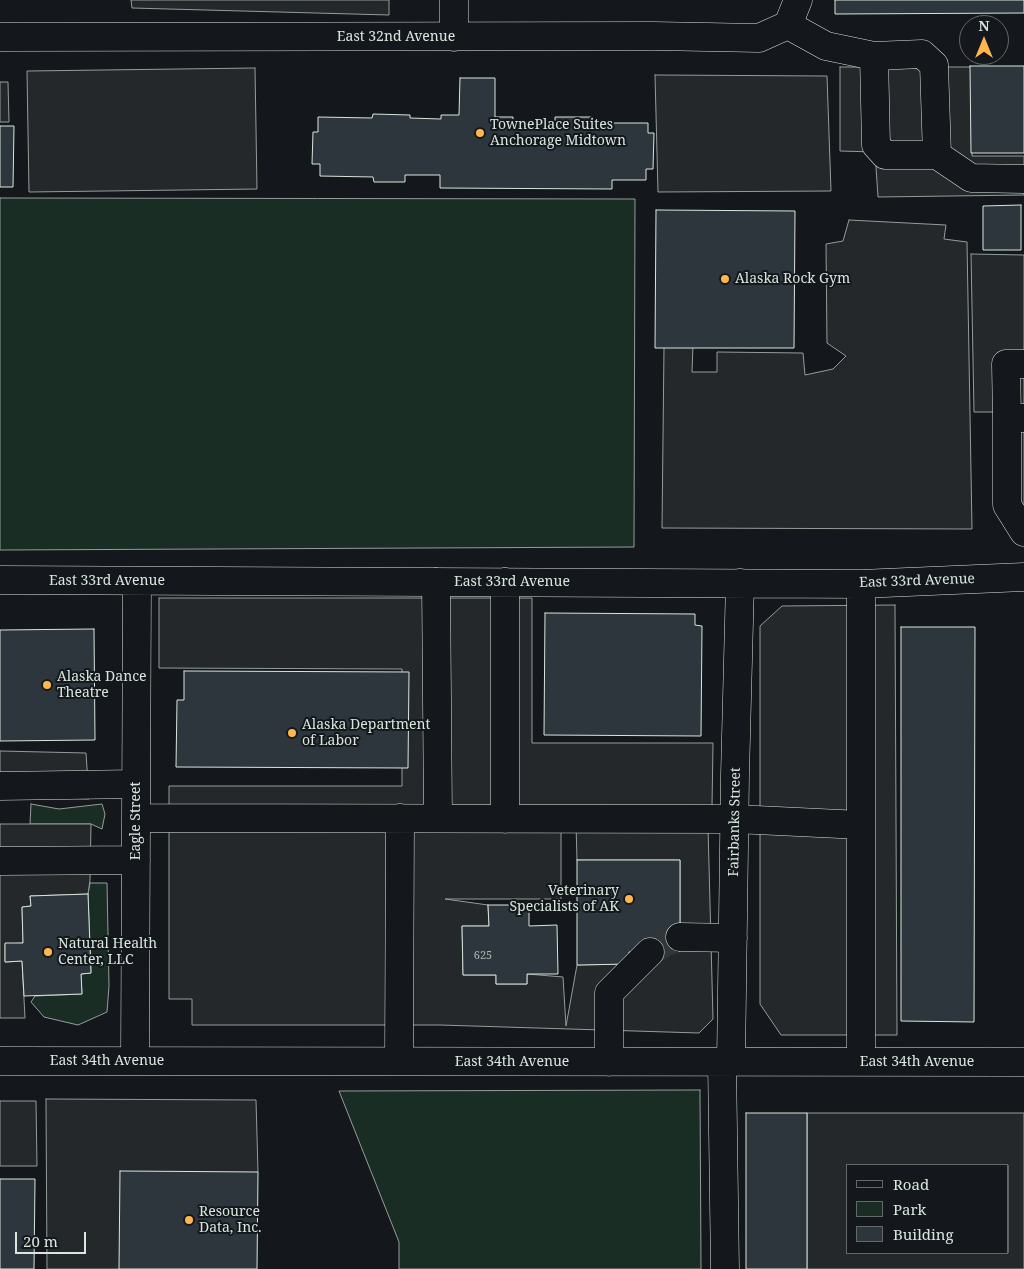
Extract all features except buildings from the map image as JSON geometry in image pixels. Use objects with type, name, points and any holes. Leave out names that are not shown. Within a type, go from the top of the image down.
[{"type":"street","points":[[454,0],[454,37]]},
{"type":"street","points":[[798,0],[788,25],[826,46],[874,56],[922,54],[934,65],[937,155]]},
{"type":"street","name":"East 32nd Avenue","points":[[0,37],[654,36],[759,38],[788,25]]},
{"type":"street","points":[[874,56],[876,145],[885,156],[937,155],[971,178],[1024,179]]},
{"type":"street","points":[[1024,364],[1006,364],[1015,418],[1007,505],[1024,532]]},
{"type":"street","name":"East 33rd Avenue","points":[[0,580],[861,584],[1024,577]]},
{"type":"street","name":"Eagle Street","points":[[135,1062],[137,581]]},
{"type":"street","points":[[436,582],[438,818]]},
{"type":"street","points":[[505,582],[505,819]]},
{"type":"street","name":"Fairbanks Street","points":[[725,1269],[726,1062],[733,938],[740,583]]},
{"type":"street","points":[[861,584],[861,1062]]},
{"type":"street","points":[[0,786],[136,784]]},
{"type":"street","points":[[136,818],[735,819],[861,825]]},
{"type":"street","points":[[399,1062],[400,818]]},
{"type":"street","points":[[0,861],[136,860]]},
{"type":"street","points":[[680,937],[733,938]]},
{"type":"street","points":[[609,1062],[609,993],[650,952]]},
{"type":"street","name":"East 34th Avenue","points":[[0,1062],[1024,1062]]},
{"type":"green space","points":[[0,198],[635,199],[634,547],[0,550]]},
{"type":"green space","points":[[31,804],[59,809],[102,804],[105,814],[102,829],[91,824],[30,824]]},
{"type":"green space","points":[[90,883],[107,883],[109,986],[107,1012],[78,1025],[44,1017],[31,1002],[35,996],[82,994],[81,974],[91,973],[88,894]]},
{"type":"green space","points":[[700,1090],[701,1269],[399,1269],[399,1242],[339,1091]]},
{"type":"shaded area","points":[[131,0],[389,0],[389,15],[132,8]]},
{"type":"shaded area","points":[[840,67],[972,67],[972,156],[1024,156],[1024,195],[878,197],[875,152],[840,151]]},
{"type":"shaded area","points":[[255,68],[257,189],[29,192],[27,71]]},
{"type":"shaded area","points":[[655,75],[827,76],[831,191],[658,192]]},
{"type":"shaded area","points":[[0,82],[8,82],[9,122],[0,122]]},
{"type":"shaded area","points":[[849,220],[946,225],[944,239],[967,242],[972,529],[662,528],[664,347],[693,345],[692,372],[717,372],[717,352],[803,353],[805,375],[833,369],[846,356],[827,343],[826,244],[843,241]]},
{"type":"shaded area","points":[[971,254],[1024,255],[1024,412],[974,412]]},
{"type":"shaded area","points":[[1013,423],[1024,423],[1024,537]]},
{"type":"shaded area","points":[[159,598],[532,598],[532,743],[713,743],[712,807],[561,807],[561,899],[445,899],[488,905],[489,926],[462,926],[463,975],[496,975],[496,984],[527,984],[527,974],[563,977],[566,1026],[577,965],[628,964],[629,952],[680,951],[680,860],[577,860],[576,824],[708,827],[713,1019],[699,1033],[440,1025],[192,1025],[192,999],[169,999],[169,786],[402,786],[402,669],[159,668]]},
{"type":"shaded area","points":[[895,605],[897,1035],[781,1035],[760,1004],[760,626],[782,606]]},
{"type":"shaded area","points":[[0,751],[86,753],[89,799],[0,796]]},
{"type":"shaded area","points":[[0,824],[91,824],[88,894],[30,896],[31,906],[22,907],[23,943],[5,944],[5,962],[22,961],[25,1018],[0,1018]]},
{"type":"shaded area","points":[[46,1099],[256,1100],[258,1172],[119,1269],[47,1269]]},
{"type":"shaded area","points":[[0,1101],[36,1101],[37,1166],[0,1166]]},
{"type":"shaded area","points":[[807,1113],[1024,1113],[1024,1269],[807,1269]]},
{"type":"tunnel","points":[[650,952],[666,942],[680,937]]},
{"type":"place","name":"TownePlace Suites Anchorage Midtown","points":[[480,133]]},
{"type":"place","name":"Alaska Rock Gym","points":[[725,279]]},
{"type":"place","name":"Alaska Dance Theatre","points":[[47,685]]},
{"type":"place","name":"Alaska Department of Labor","points":[[292,733]]},
{"type":"place","name":"Veterinary Specialists of AK","points":[[629,899]]},
{"type":"place","name":"Natural Health Center, LLC","points":[[48,952]]},
{"type":"place","name":"Resource Data, Inc.","points":[[189,1220]]}]
